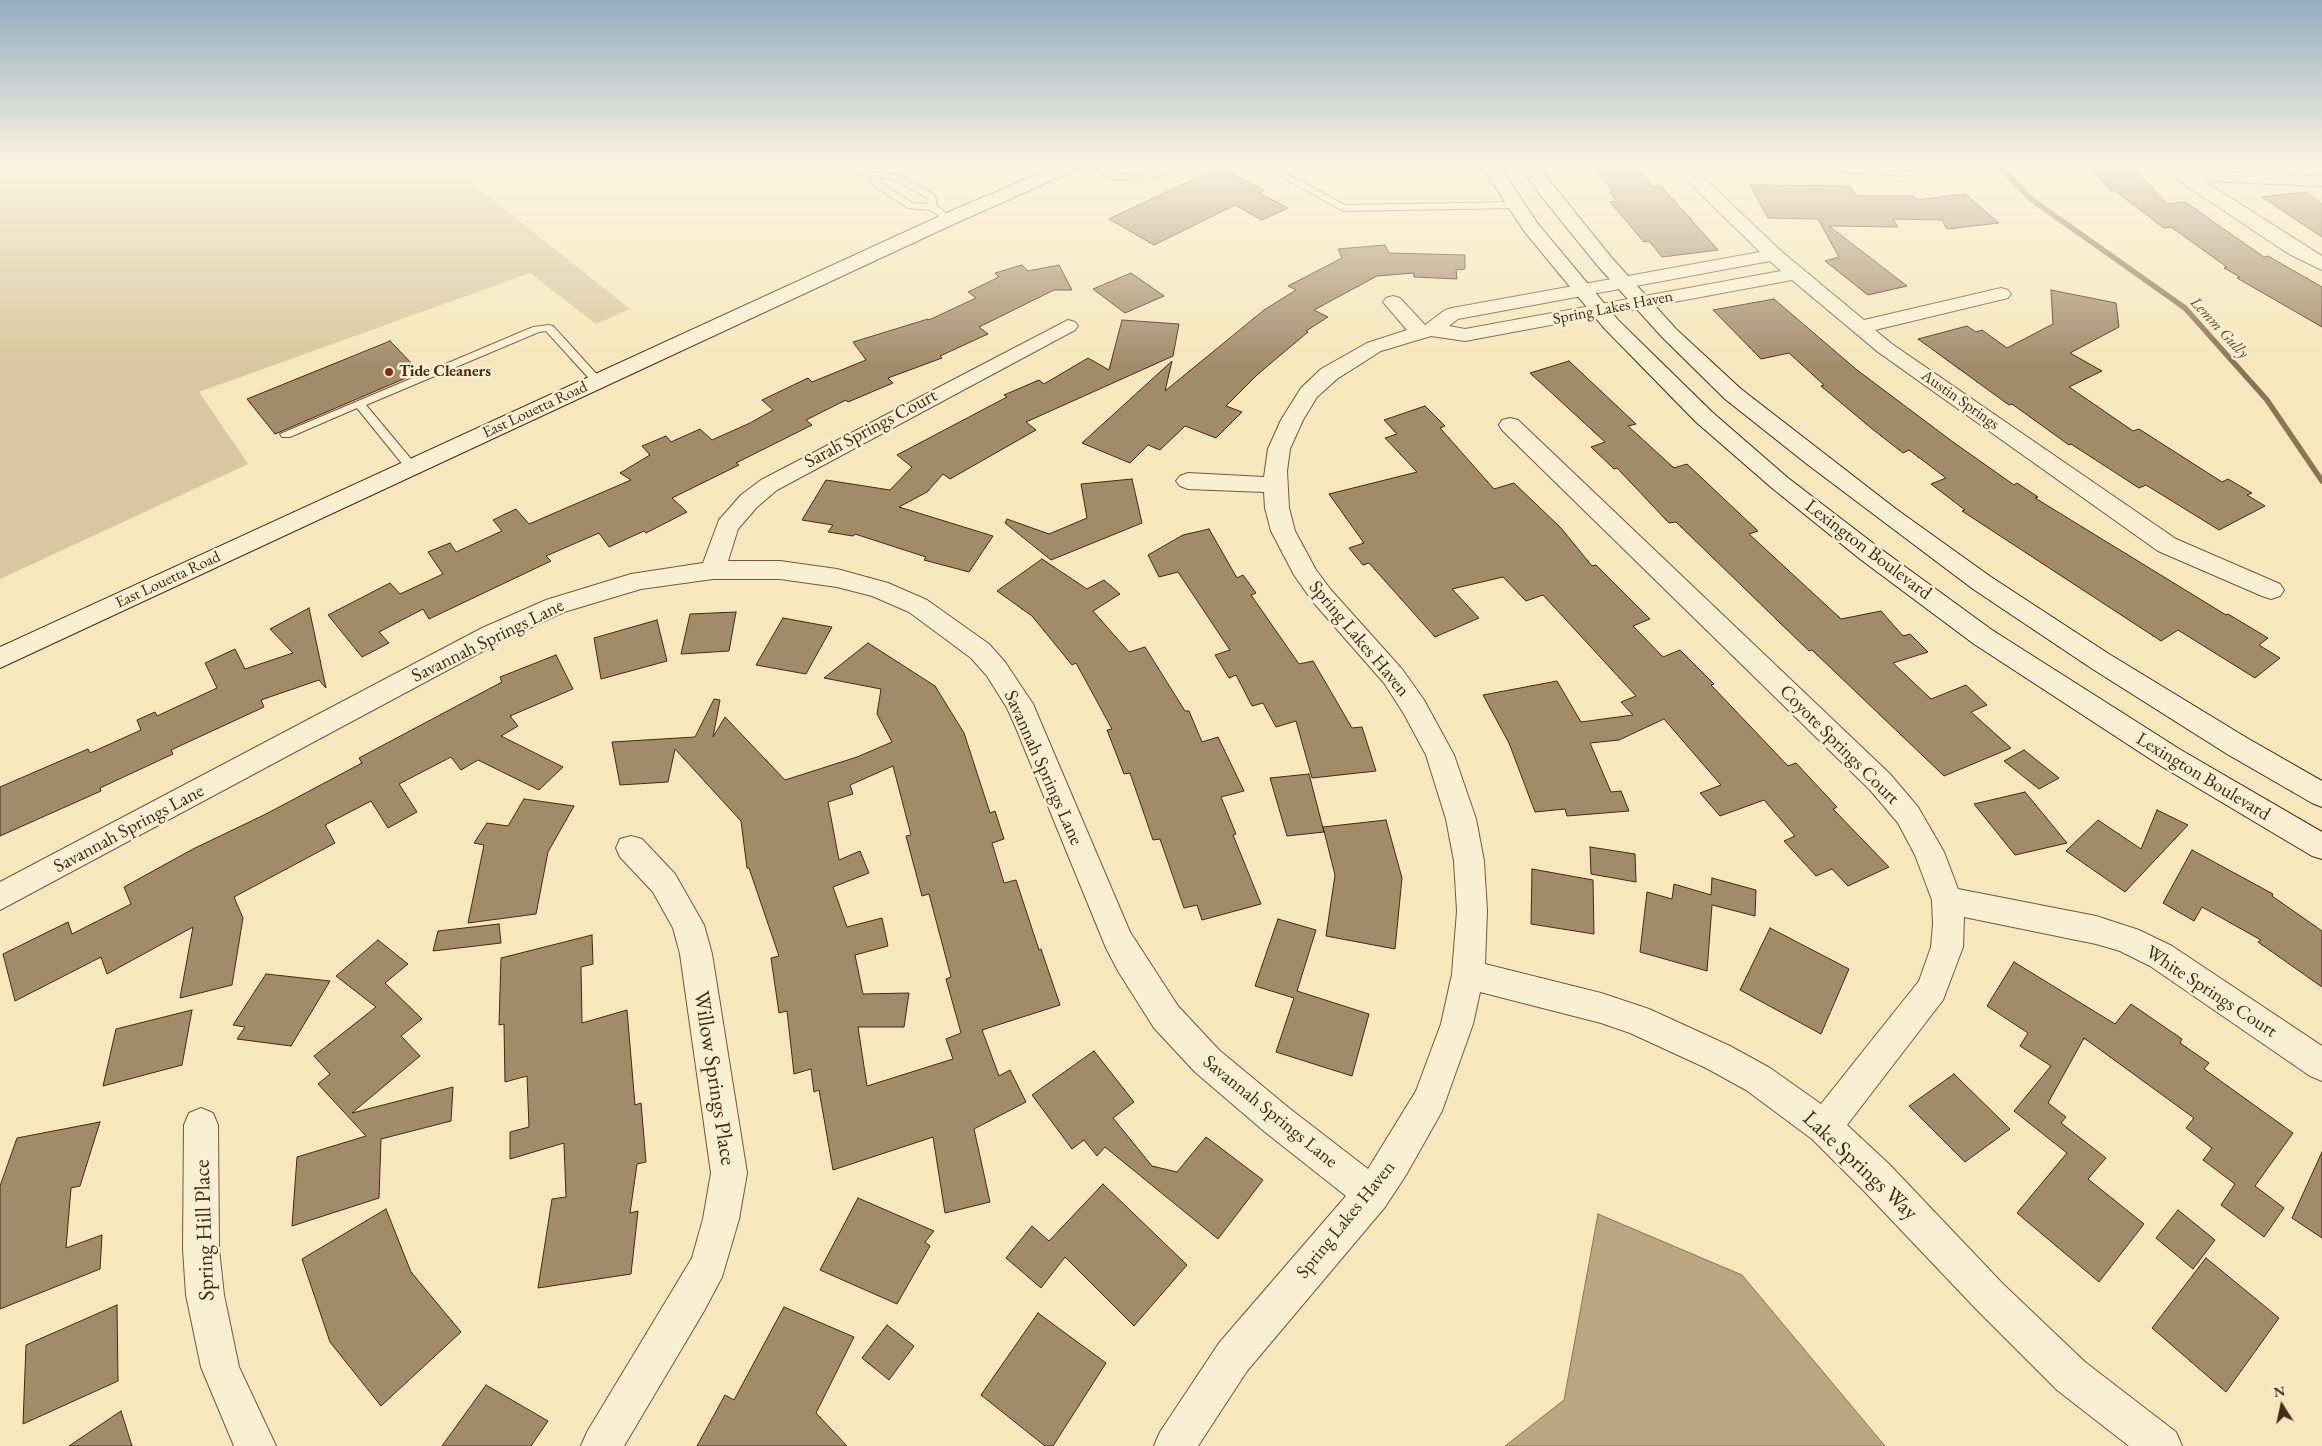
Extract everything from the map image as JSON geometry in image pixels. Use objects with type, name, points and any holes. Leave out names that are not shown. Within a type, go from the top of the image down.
[{"type":"street","name":"East Louetta Road","points":[[0,658],[598,382],[901,232]]},
{"type":"street","name":"Lexington Boulevard","points":[[1537,232],[1581,290],[1599,310],[1704,416],[1780,483],[1869,553],[1983,636],[2064,691],[2171,758],[2322,847]]},
{"type":"street","points":[[1580,232],[1669,334],[1734,394],[1896,521],[1982,583],[2100,661],[2237,746],[2322,795]]},
{"type":"street","name":"Austin Springs","points":[[1750,232],[1795,274],[1885,348],[2167,545],[2271,590]]},
{"type":"street","points":[[2269,232],[2322,264]]},
{"type":"street","name":"Spring Lakes Haven","points":[[1174,1446],[1233,1357],[1372,1194],[1394,1163],[1430,1099],[1457,1024],[1468,974],[1472,912],[1469,861],[1461,819],[1440,756],[1414,707],[1393,676],[1322,596],[1306,575],[1283,531],[1277,508],[1275,471],[1279,449],[1304,399],[1329,374],[1374,347],[1425,331],[1452,314],[1774,256]]},
{"type":"street","points":[[1705,268],[1727,287]]},
{"type":"street","name":"Spring Lakes Haven","points":[[1425,331],[1465,335],[1795,274]]},
{"type":"street","points":[[1860,327],[2001,294]]},
{"type":"street","points":[[1393,302],[1425,331]]},
{"type":"street","points":[[1494,306],[1513,326]]},
{"type":"street","name":"Sarah Springs Court","points":[[713,570],[727,526],[750,501],[769,485],[1068,326]]},
{"type":"street","name":"Coyote Springs Court","points":[[1510,425],[1895,798],[1908,815],[1929,852],[1947,900],[1949,924],[1947,947],[1932,990],[1824,1127]]},
{"type":"street","points":[[1188,481],[1276,485]]},
{"type":"street","name":"Savannah Springs Lane","points":[[0,897],[534,615],[623,584],[713,570],[788,571],[837,578],[879,589],[902,598],[937,618],[980,651],[996,669],[1018,704],[1041,752],[1117,938],[1129,961],[1166,1017],[1207,1061],[1277,1120],[1372,1194]]},
{"type":"street","name":"Willow Springs Place","points":[[601,1446],[691,1298],[709,1264],[721,1220],[729,1173],[696,954],[688,925],[674,897],[664,883],[631,848]]},
{"type":"street","name":"White Springs Court","points":[[1947,900],[2096,930],[2128,940],[2161,956],[2322,1065]]},
{"type":"street","name":"Lake Springs Way","points":[[1468,974],[1601,1008],[1673,1035],[1758,1079],[1824,1127],[1882,1183],[1990,1297],[2071,1376],[2162,1446]]},
{"type":"street","name":"Spring Hill Place","points":[[201,1125],[201,1249],[204,1295],[220,1367],[243,1422],[256,1446]]},
{"type":"lane","points":[[286,434],[537,329],[549,328],[598,382]]},
{"type":"lane","points":[[359,403],[412,468]]},
{"type":"shaded area","points":[[0,232],[534,232],[630,309],[596,324],[530,273],[199,392],[248,464],[0,579]]},
{"type":"shaded area","points":[[1598,1214],[1742,1275],[1885,1446],[1505,1446],[1564,1400]]},
{"type":"building","points":[[1132,232],[1179,232],[1154,245]]},
{"type":"building","points":[[1636,232],[1702,232],[1718,250],[1662,257],[1649,241],[1644,242]]},
{"type":"building","points":[[1825,232],[1837,232],[1907,286],[1868,295],[1825,261],[1839,257]]},
{"type":"building","points":[[2179,232],[2229,232],[2264,257],[2268,256],[2322,287],[2322,327],[2237,278],[2240,277],[2224,268],[2227,267]]},
{"type":"building","points":[[1385,245],[1389,253],[1465,255],[1465,269],[1456,270],[1457,279],[1414,277],[1414,273],[1377,276],[1314,310],[1328,317],[1306,331],[1308,332],[1258,374],[1226,406],[1242,412],[1216,438],[1185,426],[1160,450],[1148,445],[1130,463],[1082,443],[1172,361],[1165,391],[1264,310],[1296,290],[1288,286],[1342,258],[1338,249]]},
{"type":"building","points":[[1022,265],[1028,271],[1059,265],[1072,290],[1054,290],[979,327],[988,334],[940,356],[942,358],[888,378],[893,383],[848,402],[846,400],[806,420],[812,425],[736,463],[739,465],[672,498],[687,512],[646,533],[644,531],[609,547],[599,533],[546,556],[551,561],[429,619],[423,609],[379,632],[389,643],[362,657],[328,615],[390,583],[400,594],[443,574],[428,552],[450,543],[456,552],[502,531],[493,520],[516,509],[529,524],[631,480],[620,473],[650,455],[642,446],[666,436],[671,442],[700,429],[712,440],[750,423],[773,410],[762,400],[808,378],[812,382],[866,360],[853,342],[929,320],[976,298],[968,292],[999,277],[995,273]]},
{"type":"building","points":[[1131,273],[1164,296],[1125,313],[1093,289]]},
{"type":"building","points":[[2051,290],[2116,303],[2119,327],[2070,353],[2102,371],[2069,387],[2133,431],[2139,429],[2222,482],[2228,479],[2252,493],[2247,495],[2265,506],[2219,530],[2146,485],[2139,488],[2071,444],[2069,445],[2012,404],[2009,405],[1918,339],[1967,326],[1976,332],[1982,330],[2007,348],[2053,324]]},
{"type":"building","points":[[1774,299],[1857,370],[1953,442],[2014,485],[2017,483],[2038,497],[2035,498],[2226,615],[2228,614],[2268,638],[2259,645],[2280,658],[2255,678],[2178,630],[2161,641],[1962,511],[1965,510],[1931,484],[1946,478],[1909,450],[1903,453],[1871,428],[1821,386],[1824,385],[1789,353],[1761,359],[1713,310]]},
{"type":"building","points":[[1122,320],[1179,324],[1173,356],[1026,422],[1036,430],[950,479],[943,474],[927,492],[899,507],[993,536],[969,572],[924,560],[926,557],[855,534],[853,536],[828,532],[833,525],[802,520],[826,480],[890,490],[912,467],[897,455],[1007,397],[1004,395],[1039,380],[1044,384],[1088,358],[1109,370]]},
{"type":"building","points":[[390,341],[420,372],[275,434],[247,399]]},
{"type":"building","points":[[1569,361],[1636,424],[1628,426],[1674,468],[1687,464],[1758,531],[1749,534],[1841,619],[1881,611],[1903,636],[1910,634],[1928,652],[1893,663],[1931,699],[1966,685],[1987,705],[1971,712],[2011,748],[1944,776],[1812,650],[1809,651],[1676,522],[1669,523],[1617,468],[1614,469],[1591,447],[1605,442],[1530,373]]},
{"type":"building","points":[[1425,406],[1445,426],[1440,428],[1494,489],[1514,483],[1561,528],[1592,566],[1596,565],[1650,619],[1633,626],[1663,657],[1680,650],[1714,684],[1711,685],[1788,766],[1796,763],[1837,807],[1833,809],[1889,867],[1848,886],[1832,869],[1816,876],[1784,841],[1795,836],[1764,800],[1720,816],[1700,793],[1721,785],[1664,719],[1619,740],[1590,743],[1611,792],[1621,791],[1629,811],[1567,816],[1565,809],[1535,812],[1509,743],[1483,695],[1557,681],[1581,722],[1633,715],[1621,702],[1636,696],[1543,595],[1526,601],[1503,577],[1452,589],[1479,618],[1435,637],[1369,563],[1363,565],[1349,548],[1364,543],[1329,494],[1417,472],[1385,438],[1397,434],[1384,420]]},
{"type":"building","points":[[1132,479],[1142,523],[1051,560],[1005,523],[1007,519],[1049,534],[1087,518],[1081,484]]},
{"type":"building","points":[[1209,529],[1237,578],[1243,575],[1256,593],[1251,595],[1299,664],[1313,661],[1352,728],[1362,727],[1376,771],[1312,778],[1296,721],[1276,727],[1263,703],[1252,706],[1236,675],[1229,678],[1215,655],[1230,650],[1178,572],[1159,577],[1148,555],[1183,535]]},
{"type":"building","points":[[1042,559],[1087,589],[1104,580],[1120,594],[1093,611],[1129,652],[1145,647],[1185,711],[1189,711],[1202,742],[1218,737],[1244,791],[1221,797],[1236,834],[1233,835],[1261,904],[1202,920],[1197,905],[1184,908],[1160,839],[1153,840],[1130,773],[1124,774],[1107,730],[1112,729],[1076,663],[1072,665],[1032,616],[997,591]]},
{"type":"building","points":[[309,608],[326,688],[319,680],[261,700],[264,707],[171,750],[173,754],[100,788],[101,791],[0,836],[0,787],[88,749],[90,753],[141,730],[137,720],[155,712],[157,716],[217,688],[205,663],[235,649],[245,669],[293,653],[270,629]]},
{"type":"building","points":[[736,612],[729,651],[681,654],[690,614]]},
{"type":"building","points":[[783,618],[832,627],[806,674],[756,665]]},
{"type":"building","points":[[657,620],[667,661],[601,679],[594,638]]},
{"type":"building","points":[[868,643],[935,686],[964,733],[990,813],[995,811],[1004,839],[992,843],[1004,883],[1016,880],[1039,950],[1041,949],[1060,1005],[982,1030],[999,1076],[1010,1070],[1026,1102],[974,1129],[990,1202],[945,1213],[933,1137],[833,1170],[819,1090],[814,1092],[811,1069],[794,1074],[787,1011],[779,1013],[771,958],[779,956],[749,868],[747,868],[741,821],[675,749],[668,782],[620,785],[612,742],[695,737],[714,699],[720,700],[713,737],[725,717],[785,780],[857,757],[892,742],[877,714],[881,689],[824,678]],"holes":[[[893,766],[911,835],[906,836],[922,896],[929,894],[951,977],[946,979],[961,1033],[946,1039],[953,1059],[867,1086],[858,1027],[904,1027],[909,993],[863,994],[855,955],[888,946],[882,918],[847,927],[833,887],[869,873],[860,851],[839,860],[828,802],[853,794],[850,785]]]},
{"type":"building","points":[[556,655],[573,689],[510,716],[518,726],[501,736],[563,767],[539,790],[478,760],[461,770],[451,757],[399,784],[417,812],[388,828],[371,801],[325,825],[335,843],[234,897],[243,918],[232,985],[180,998],[193,927],[107,974],[101,957],[15,1001],[3,954],[68,922],[72,934],[131,904],[124,887],[193,849],[266,814],[362,763],[359,758],[502,682],[500,677]]},
{"type":"building","points":[[2024,750],[2059,778],[2039,789],[2004,761]]},
{"type":"building","points":[[1309,774],[1324,832],[1287,836],[1270,778]]},
{"type":"building","points":[[2025,792],[2067,843],[2015,855],[1974,804]]},
{"type":"building","points":[[524,799],[574,806],[548,852],[536,914],[468,923],[484,845],[474,843],[487,823],[508,826]]},
{"type":"building","points":[[2157,810],[2188,825],[2125,892],[2066,851],[2098,820],[2141,849]]},
{"type":"building","points":[[1386,820],[1402,878],[1395,949],[1326,936],[1335,875],[1323,827]]},
{"type":"building","points":[[1590,847],[1635,854],[1636,882],[1591,874]]},
{"type":"building","points":[[2192,850],[2273,894],[2272,896],[2322,931],[2322,987],[2258,942],[2261,940],[2202,907],[2194,921],[2163,903]]},
{"type":"building","points":[[1532,869],[1593,880],[1594,934],[1531,924]]},
{"type":"building","points":[[1712,878],[1756,890],[1755,916],[1712,905],[1707,971],[1640,952],[1647,892],[1672,899],[1674,884],[1711,895]]},
{"type":"building","points":[[1278,919],[1316,930],[1297,991],[1369,1014],[1352,1076],[1276,1052],[1294,998],[1255,986]]},
{"type":"building","points":[[499,924],[501,943],[433,951],[438,931]]},
{"type":"building","points":[[1770,928],[1849,969],[1821,1034],[1740,990]]},
{"type":"building","points":[[592,935],[593,964],[581,967],[582,1023],[627,1010],[635,1105],[641,1103],[646,1162],[637,1164],[630,1213],[638,1211],[631,1274],[538,1288],[552,1199],[566,1197],[564,1143],[510,1159],[510,1132],[529,1127],[527,1076],[505,1082],[504,1024],[499,1025],[501,958]]},
{"type":"building","points":[[378,940],[408,964],[385,983],[422,1019],[401,1036],[420,1056],[352,1113],[453,1087],[451,1121],[381,1139],[379,1198],[292,1226],[297,1157],[366,1136],[318,1084],[330,1074],[314,1056],[376,1007],[336,976]]},
{"type":"building","points":[[2014,962],[2115,1024],[2131,1004],[2182,1039],[2180,1043],[2209,1063],[2204,1069],[2293,1133],[2255,1186],[2284,1208],[2264,1237],[2221,1205],[2235,1184],[2203,1160],[2212,1148],[2186,1128],[2194,1118],[2084,1038],[2048,1103],[2066,1117],[2061,1123],[2106,1158],[2088,1179],[2144,1224],[2099,1282],[2017,1213],[2067,1153],[2014,1111],[2051,1066],[2020,1046],[2028,1033],[1987,1006]]},
{"type":"building","points":[[266,974],[330,981],[291,1046],[237,1039],[245,1027],[233,1025]]},
{"type":"building","points":[[192,1010],[182,1065],[103,1086],[116,1029]]},
{"type":"building","points":[[1094,1051],[1134,1102],[1113,1118],[1152,1166],[1177,1172],[1206,1137],[1263,1180],[1218,1239],[1105,1147],[1097,1156],[1084,1140],[1072,1149],[1032,1095]]},
{"type":"building","points":[[1954,1074],[2010,1129],[1965,1162],[1909,1106]]},
{"type":"building","points":[[100,1122],[80,1186],[71,1188],[66,1248],[102,1235],[100,1269],[0,1309],[0,1186],[17,1138]]},
{"type":"building","points":[[2322,1152],[2322,1238],[2292,1218]]},
{"type":"building","points":[[1103,1184],[1187,1265],[1134,1326],[1065,1257],[1041,1288],[1006,1258],[1032,1226],[1049,1241]]},
{"type":"building","points":[[858,1198],[934,1231],[925,1242],[930,1246],[897,1304],[820,1270]]},
{"type":"building","points":[[386,1209],[411,1272],[461,1332],[381,1406],[330,1342],[302,1259]]},
{"type":"building","points":[[2178,1210],[2215,1240],[2193,1269],[2156,1238]]},
{"type":"building","points":[[2206,1258],[2279,1318],[2226,1392],[2152,1328]]},
{"type":"building","points":[[117,1305],[118,1381],[23,1424],[26,1345]]},
{"type":"building","points":[[784,1307],[854,1337],[816,1413],[847,1446],[697,1446],[725,1395],[734,1400]]},
{"type":"building","points":[[1038,1313],[1106,1363],[1053,1446],[1045,1446],[981,1395]]},
{"type":"building","points":[[887,1325],[914,1346],[889,1380],[862,1358]]},
{"type":"building","points":[[486,1385],[548,1421],[531,1446],[442,1446]]},
{"type":"building","points":[[121,1411],[132,1446],[69,1446]]},
{"type":"waterway","name":"Lemm Gully","points":[[2078,232],[2185,308],[2267,400],[2322,481]]},
{"type":"place","name":"Tide Cleaners","points":[[389,372]]}]
